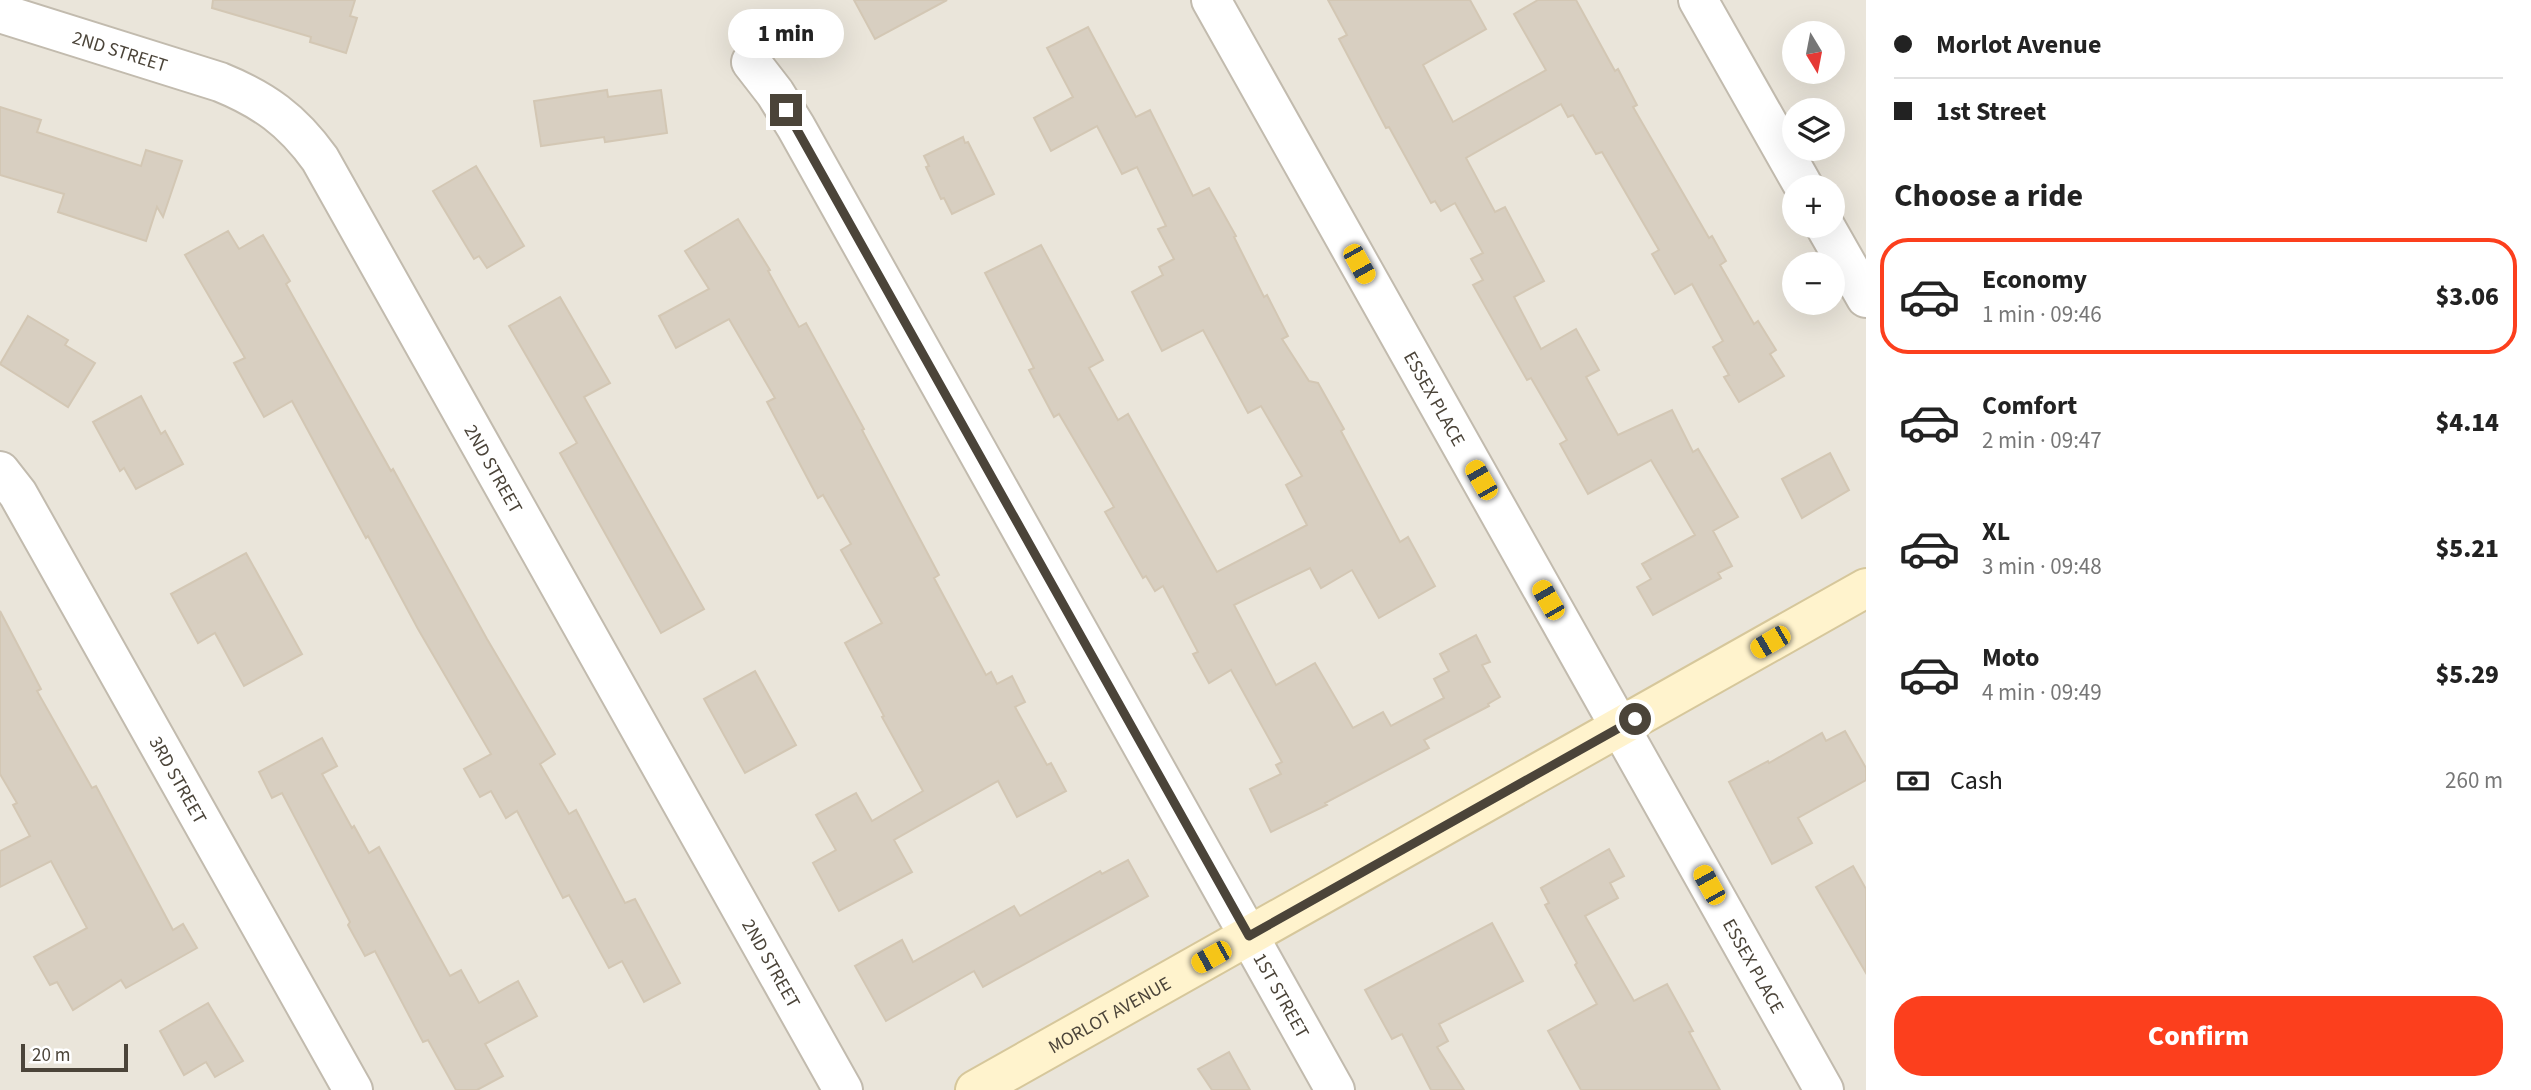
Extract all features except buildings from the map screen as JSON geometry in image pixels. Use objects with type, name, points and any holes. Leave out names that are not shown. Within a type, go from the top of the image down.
[{"type":"main road","name":"MORLOT AVENUE","points":[[975,1090],[1866,588]]},
{"type":"street","name":"ESSEX PLACE","points":[[1211,0],[1824,1090]]},
{"type":"street","points":[[1698,0],[1797,175]]},
{"type":"street","name":"2ND STREET","points":[[0,13],[220,82],[250,95],[277,113],[303,136],[320,159],[844,1090]]},
{"type":"street","name":"1ST STREET","points":[[751,61],[796,127],[1335,1090]]},
{"type":"street","points":[[1832,238],[1866,298]]},
{"type":"street","name":"3RD STREET","points":[[0,471],[18,494],[353,1090]]},
{"type":"shaded area","points":[[0,0],[1866,0],[1866,1090],[0,1090]]},
{"type":"route","points":[[786,110],[1249,936],[1635,719]]}]
